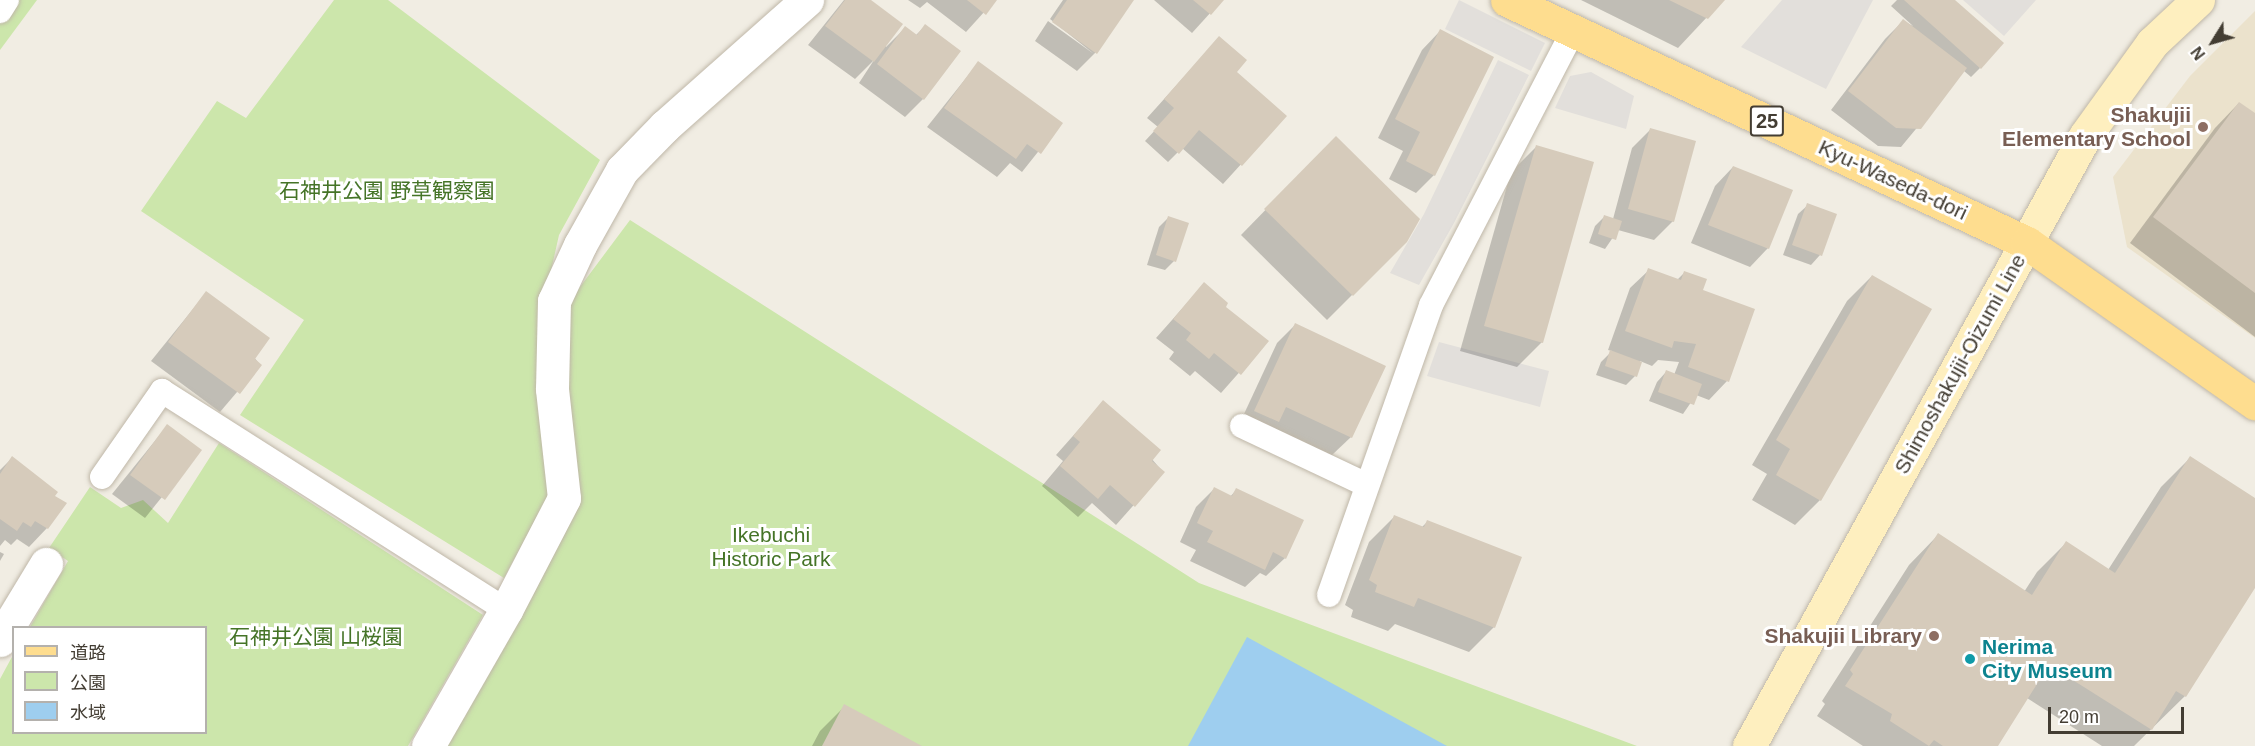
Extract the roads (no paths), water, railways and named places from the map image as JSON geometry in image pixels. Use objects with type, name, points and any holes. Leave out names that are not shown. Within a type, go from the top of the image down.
[{"type":"main road","name":"Kyu-Waseda-dori","points":[[1507,0],[2027,243],[2255,403]]},
{"type":"main road","name":"Shimoshakujii-Oizumi Line","points":[[1749,746],[2085,136],[2152,43],[2198,0]]},
{"type":"street","points":[[428,746],[507,610],[564,498],[552,389],[554,300],[580,245],[622,170],[665,126],[807,0]]},
{"type":"street","points":[[0,640],[46,564]]},
{"type":"lane","points":[[0,11],[8,0]]},
{"type":"lane","points":[[1329,595],[1431,305],[1573,31]]},
{"type":"lane","points":[[102,477],[162,391],[507,610]]},
{"type":"lane","points":[[1242,426],[1367,485]]},
{"type":"water","points":[[1247,637],[1447,746],[1188,746]]},
{"type":"place","name":"Shakujii Elementary School","points":[[2203,127]]},
{"type":"place","name":"Shakujii Library","points":[[1934,636]]},
{"type":"place","name":"Nerima City Museum","points":[[1970,659]]},
{"type":"park label","name":"石神井公園 野草観察園","points":[[387,191]]},
{"type":"park label","name":"Ikebuchi Historic Park","points":[[771,547]]},
{"type":"park label","name":"石神井公園 山桜園","points":[[316,637]]}]
